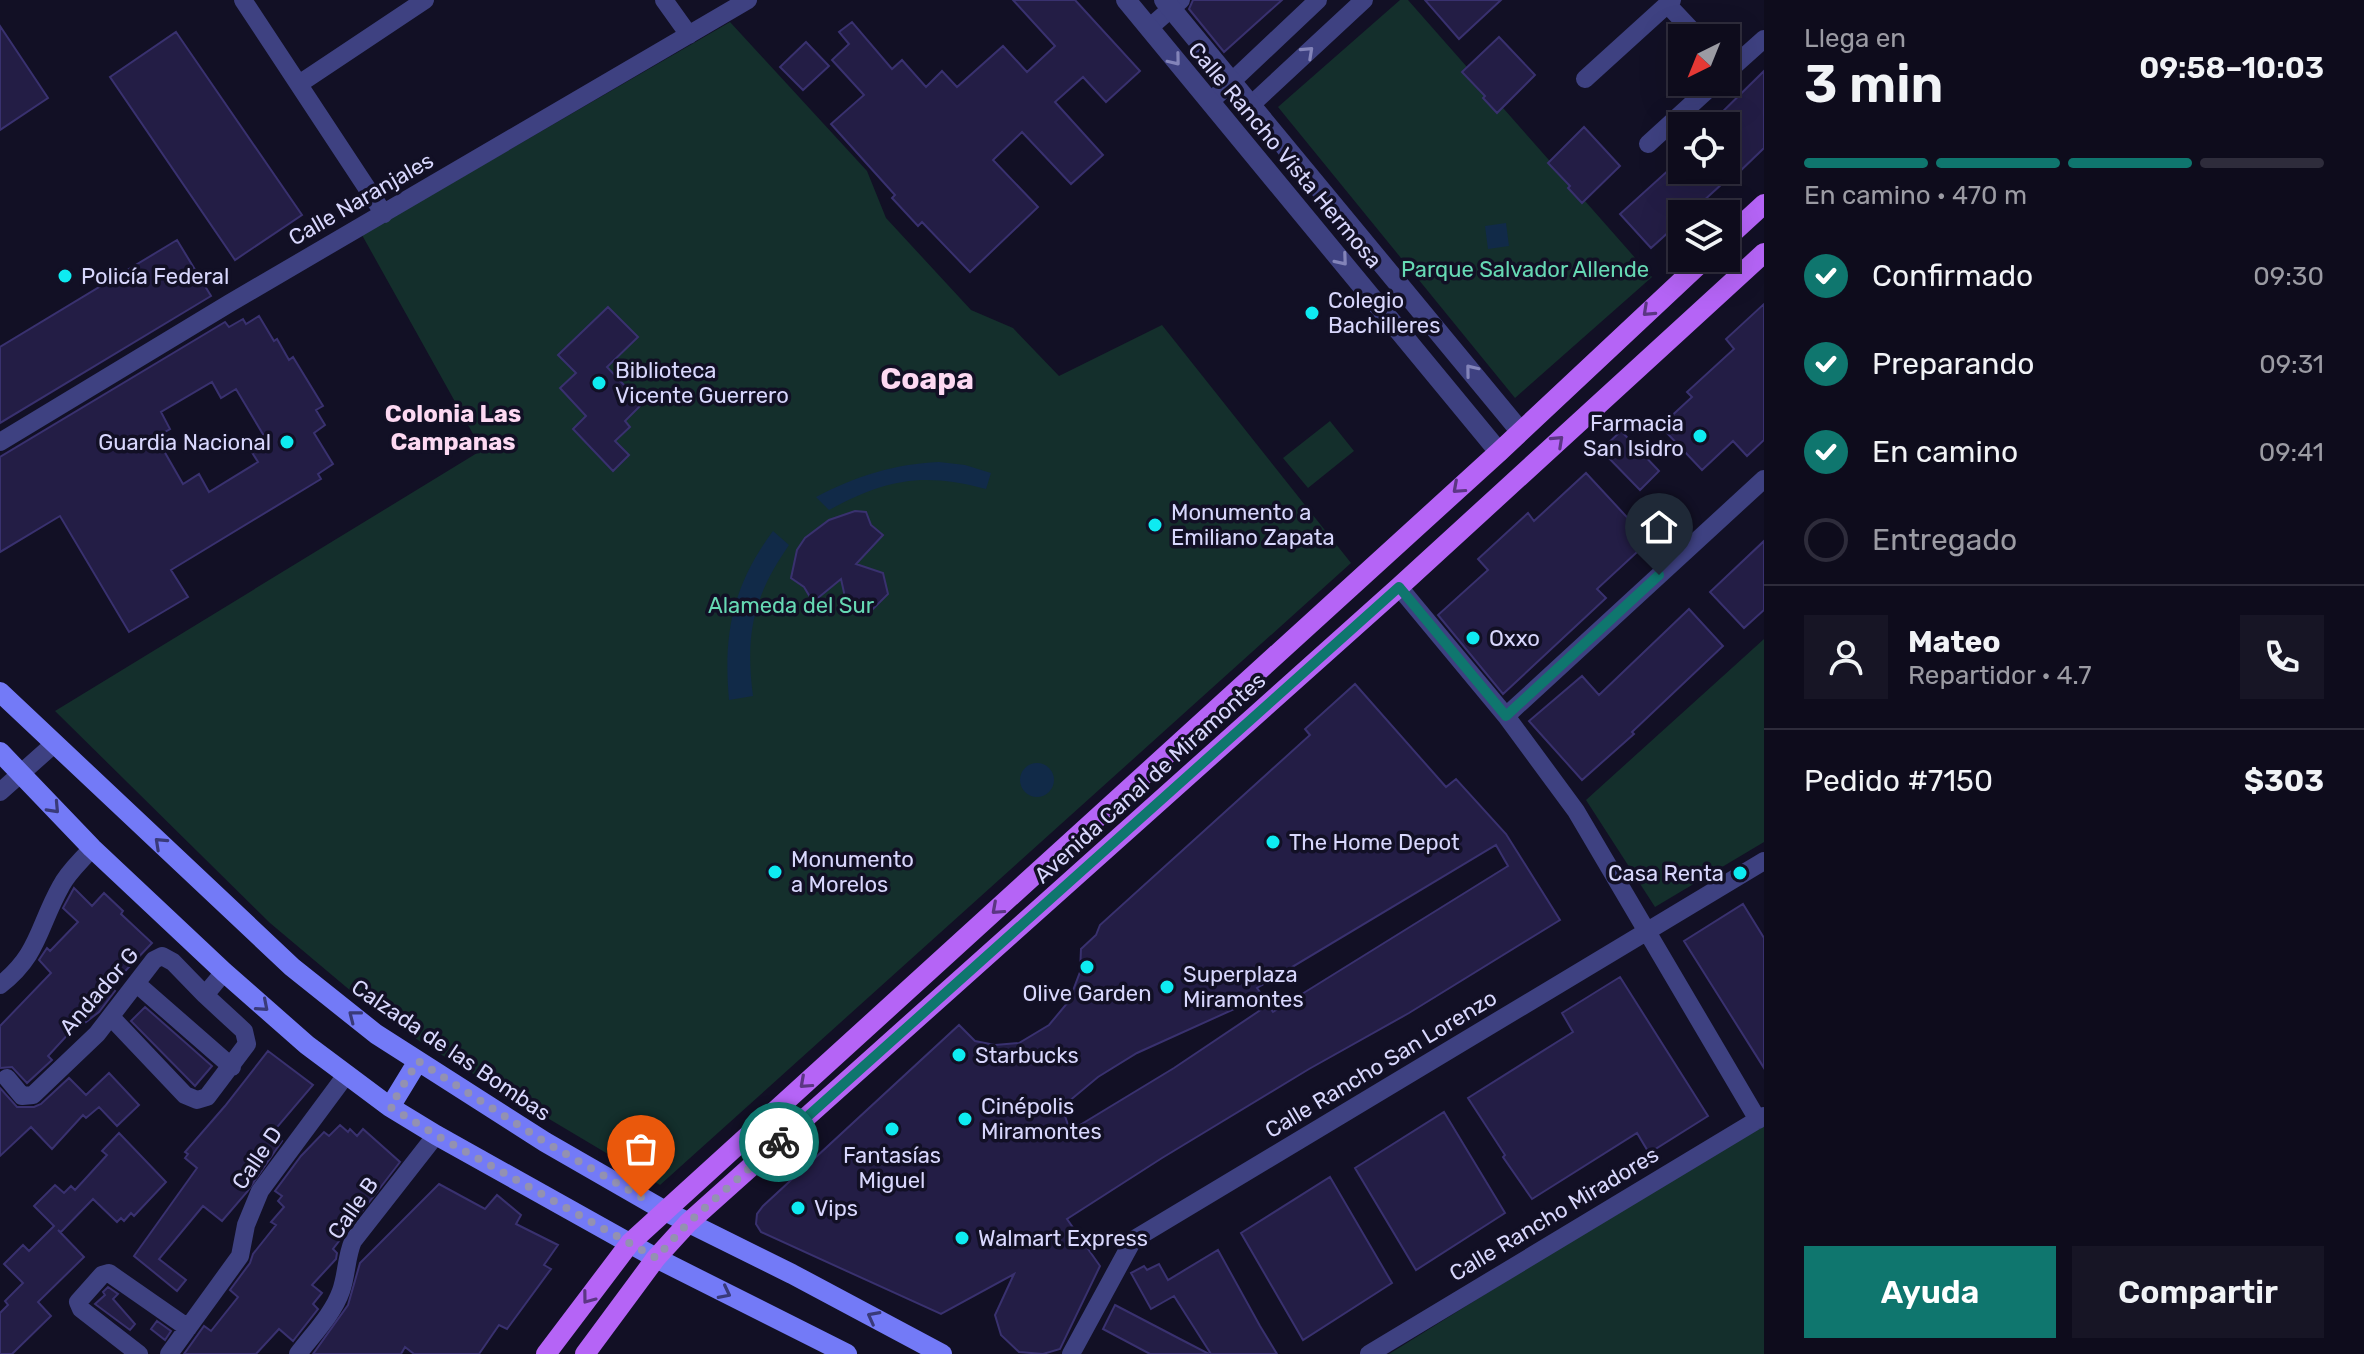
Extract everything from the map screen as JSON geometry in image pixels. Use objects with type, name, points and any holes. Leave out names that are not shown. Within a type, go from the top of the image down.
[{"type":"main road","points":[[1740,226],[1764,204]]},
{"type":"main road","name":"Avenida Canal de Miramontes","points":[[585,1354],[656,1258],[688,1223],[1399,587],[1764,253]]},
{"type":"main road","name":"Avenida Canal de Miramontes","points":[[546,1354],[630,1243],[1499,452],[1691,272]]},
{"type":"main road","name":"Calzada de las Bombas","points":[[0,692],[292,967],[376,1034],[545,1142],[665,1211],[942,1354]]},
{"type":"main road","points":[[0,752],[92,848],[224,972],[307,1045],[390,1107],[656,1258],[832,1351]]},
{"type":"main road","points":[[390,1107],[418,1061]]},
{"type":"street","points":[[243,0],[384,214]]},
{"type":"street","points":[[299,84],[425,0]]},
{"type":"street","points":[[664,0],[689,35]]},
{"type":"street","name":"Calle Naranjales","points":[[0,442],[748,0]]},
{"type":"street","name":"Calle Rancho Vista Hermosa","points":[[1126,0],[1499,452]]},
{"type":"street","points":[[1210,102],[1318,0]]},
{"type":"street","points":[[1252,104],[1364,0]]},
{"type":"street","points":[[1585,79],[1669,2],[1687,24]]},
{"type":"street","points":[[1149,28],[1172,3]]},
{"type":"street","name":"Calle Rancho Vista Hermosa","points":[[1172,3],[1520,431]]},
{"type":"street","points":[[1740,59],[1764,39]]},
{"type":"street","points":[[1648,144],[1699,96]]},
{"type":"street","points":[[1506,716],[1764,479]]},
{"type":"street","points":[[1399,587],[1506,716],[1576,811],[1646,933],[1761,1118]]},
{"type":"street","points":[[0,792],[54,744]]},
{"type":"street","points":[[0,985],[18,971],[33,950],[47,912],[63,882],[92,848]]},
{"type":"street","name":"Calle Rancho San Lorenzo","points":[[1071,1354],[1133,1240],[1764,861]]},
{"type":"street","name":"Andador G","points":[[7,1078],[22,1096],[33,1095],[97,1034],[154,960],[162,956],[173,962],[205,995]]},
{"type":"street","points":[[111,1017],[185,1095],[197,1100],[207,1097],[247,1044],[244,1031],[205,995],[224,972]]},
{"type":"street","points":[[137,984],[232,1067]]},
{"type":"street","name":"Calle D","points":[[169,1354],[240,1256],[246,1225],[260,1191],[346,1075]]},
{"type":"street","name":"Calle Rancho Miradores","points":[[1369,1354],[1761,1118]]},
{"type":"street","name":"Calle B","points":[[298,1354],[334,1306],[342,1289],[347,1254],[353,1241],[436,1135]]},
{"type":"street","points":[[139,1354],[81,1309],[78,1302],[102,1275],[109,1273],[188,1328]]},
{"type":"green space","name":"Parque Salvador Allende","points":[[1400,0],[1408,0],[1652,277],[1515,398],[1278,107]]},
{"type":"green space","name":"Alameda del Sur","points":[[730,22],[867,171],[886,218],[971,310],[1013,328],[1059,376],[1162,325],[1351,563],[660,1185],[425,1045],[358,997],[270,923],[55,711],[482,450],[362,235]]},
{"type":"green space","points":[[1330,421],[1354,451],[1308,488],[1283,458]]},
{"type":"green space","points":[[1764,639],[1764,842],[1655,907],[1586,800]]},
{"type":"green space","points":[[1764,1121],[1764,1354],[1389,1354]]},
{"type":"water","points":[[1506,223],[1509,246],[1488,249],[1485,226]]},
{"type":"water","points":[[939,462],[965,465],[991,473],[986,489],[943,481],[905,482],[869,491],[829,510],[816,497],[876,472]]},
{"type":"water","points":[[773,531],[789,545],[767,582],[754,617],[750,654],[753,696],[729,700],[728,653],[734,611],[748,571]]},
{"type":"water","points":[[1037,763],[1049,768],[1054,780],[1049,792],[1037,797],[1025,792],[1020,780],[1025,768]]},
{"type":"building","points":[[1013,0],[1075,0],[1140,71],[1106,102],[1083,77],[1055,102],[1103,155],[1071,184],[1022,132],[993,160],[1038,207],[970,272],[922,222],[918,226],[892,198],[895,195],[831,124],[864,95],[832,60],[849,44],[839,32],[852,22],[892,69],[902,60],[926,87],[942,71],[957,87],[1003,46],[1027,72],[1055,46]]},
{"type":"building","points":[[1193,0],[1282,0],[1224,52],[1189,9]]},
{"type":"building","points":[[1425,0],[1501,0],[1459,39]]},
{"type":"building","points":[[0,26],[48,98],[0,130]]},
{"type":"building","points":[[176,32],[302,215],[235,260],[110,77]]},
{"type":"building","points":[[1499,37],[1535,75],[1497,113],[1462,72]]},
{"type":"building","points":[[806,42],[829,66],[803,90],[780,67]]},
{"type":"building","points":[[1764,71],[1764,148],[1740,171],[1740,112],[1722,112]]},
{"type":"building","points":[[1584,127],[1620,166],[1582,203],[1548,163]]},
{"type":"building","points":[[1668,171],[1668,184],[1722,184],[1704,200],[1668,200],[1668,233],[1651,248],[1620,214]]},
{"type":"building","points":[[177,240],[211,296],[0,423],[0,347]]},
{"type":"building","points":[[1764,304],[1764,440],[1747,456],[1733,441],[1702,470],[1666,432],[1665,422],[1692,397],[1687,392],[1734,349],[1726,339]]},
{"type":"building","name":"Biblioteca Vicente Guerrero","points":[[608,307],[638,337],[607,367],[642,404],[625,421],[630,427],[615,441],[629,455],[613,471],[573,429],[586,416],[560,388],[576,373],[558,355]]},
{"type":"building","points":[[259,316],[289,360],[293,357],[323,406],[316,410],[325,425],[314,433],[333,464],[318,474],[321,479],[171,570],[188,597],[129,632],[60,516],[0,552],[0,457],[225,322],[229,327],[243,319],[246,324]],"holes":[[[212,382],[221,398],[236,389],[264,436],[248,446],[258,462],[209,492],[199,474],[183,484],[156,437],[170,429],[161,412]]]},
{"type":"building","points":[[1621,431],[1659,471],[1640,490],[1601,450]]},
{"type":"building","points":[[1586,473],[1649,541],[1597,589],[1606,598],[1503,694],[1438,615],[1488,570],[1478,559],[1528,513],[1534,521]]},
{"type":"building","points":[[855,511],[866,512],[871,525],[883,535],[856,564],[883,573],[888,594],[870,612],[847,606],[841,579],[813,602],[804,587],[791,578],[797,550],[805,538],[829,520]]},
{"type":"building","points":[[1764,541],[1764,610],[1744,628],[1710,592]]},
{"type":"building","points":[[1689,609],[1723,646],[1632,732],[1634,734],[1582,780],[1529,721],[1582,676],[1599,695]]},
{"type":"building","name":"Superplaza Miramontes","points":[[1355,684],[1446,787],[1456,779],[1506,834],[1560,920],[1162,1158],[1067,1219],[1100,1266],[1060,1349],[1043,1354],[1019,1352],[1001,1335],[995,1315],[1014,1274],[941,1314],[761,1232],[756,1224],[757,1214],[763,1206],[959,1025],[975,1041],[995,1045],[1019,1043],[1049,1025],[1069,1001],[1080,972],[1081,949],[1096,935],[1100,925],[1310,735],[1305,729]],"holes":[[[1496,845],[1508,866],[1273,1012],[1268,1005],[1174,1068],[1070,1131],[1062,1107],[1098,1077],[1137,1053],[1263,996],[1257,988]]]},
{"type":"building","points":[[74,888],[92,906],[104,893],[152,943],[110,987],[115,991],[99,1012],[86,1022],[83,1018],[48,1056],[52,1060],[27,1083],[12,1067],[0,1068],[0,1026],[51,973],[39,960],[47,948],[50,951],[78,922],[63,908]]},
{"type":"building","points":[[1743,904],[1764,938],[1764,1068],[1684,941]]},
{"type":"building","points":[[1620,977],[1708,1116],[1649,1153],[1637,1133],[1532,1199],[1468,1098],[1573,1032],[1562,1013]]},
{"type":"building","points":[[145,1007],[212,1066],[195,1086],[131,1021]]},
{"type":"building","points":[[268,1051],[313,1085],[272,1133],[282,1141],[247,1192],[222,1221],[203,1206],[159,1259],[186,1280],[177,1291],[134,1256],[197,1168],[185,1158],[188,1154],[185,1152]]},
{"type":"building","points":[[109,1073],[139,1105],[117,1126],[99,1107],[86,1118],[83,1115],[52,1149],[31,1127],[0,1156],[0,1088],[17,1107],[34,1107],[69,1078],[86,1095]]},
{"type":"building","points":[[1444,1112],[1505,1213],[1416,1270],[1355,1168]]},
{"type":"building","points":[[340,1125],[357,1136],[363,1129],[400,1162],[333,1249],[337,1253],[336,1259],[312,1285],[322,1293],[313,1304],[318,1309],[293,1341],[279,1329],[256,1354],[184,1354],[204,1326],[211,1331],[238,1297],[230,1290],[276,1225],[271,1222],[284,1207],[278,1201],[282,1196],[275,1191],[324,1132],[329,1136]]},
{"type":"building","points":[[119,1133],[166,1182],[134,1216],[131,1213],[124,1221],[121,1218],[117,1222],[93,1199],[61,1232],[58,1230],[84,1257],[38,1302],[51,1316],[12,1354],[0,1354],[0,1313],[8,1305],[5,1301],[23,1283],[4,1264],[23,1245],[29,1251],[54,1226],[34,1206],[55,1185],[64,1193],[71,1186],[75,1190],[107,1155],[102,1151]]},
{"type":"building","points":[[1330,1177],[1392,1283],[1303,1340],[1241,1233]]},
{"type":"building","points":[[439,1184],[485,1209],[497,1195],[521,1215],[516,1224],[558,1245],[544,1265],[551,1269],[507,1329],[499,1325],[479,1354],[414,1354],[405,1347],[401,1354],[313,1354],[348,1305],[360,1263]]},
{"type":"building","points":[[1218,1250],[1277,1354],[1211,1354],[1174,1296],[1151,1309],[1131,1273],[1144,1266],[1147,1270],[1159,1264],[1168,1280]]},
{"type":"building","points":[[108,1287],[118,1294],[113,1299],[135,1324],[130,1330],[95,1304],[105,1295],[103,1292]]},
{"type":"building","points":[[1115,1305],[1209,1354],[1150,1354],[1103,1329]]},
{"type":"building","points":[[157,1321],[171,1331],[165,1340],[151,1329]]},
{"type":"way so far","points":[[641,1197],[545,1142],[418,1061],[390,1107],[656,1258],[688,1223],[779,1142]]},
{"type":"place","name":"Policía Federal","points":[[65,276]]},
{"type":"place","name":"Colegio Bachilleres","points":[[1312,313]]},
{"type":"place","name":"Biblioteca Vicente Guerrero","points":[[599,383]]},
{"type":"place","name":"Farmacia San Isidro","points":[[1700,436]]},
{"type":"place","name":"Guardia Nacional","points":[[287,442]]},
{"type":"place","name":"Monumento a Emiliano Zapata","points":[[1155,525]]},
{"type":"place","name":"Oxxo","points":[[1473,638]]},
{"type":"place","name":"The Home Depot","points":[[1273,842]]},
{"type":"place","name":"Monumento a Morelos","points":[[775,872]]},
{"type":"place","name":"Casa Renta","points":[[1740,873]]},
{"type":"place","name":"Olive Garden","points":[[1087,967]]},
{"type":"place","name":"Superplaza Miramontes","points":[[1167,987]]},
{"type":"place","name":"Starbucks","points":[[959,1055]]},
{"type":"place","name":"Cinépolis Miramontes","points":[[965,1119]]},
{"type":"place","name":"Fantasías Miguel","points":[[892,1129]]},
{"type":"place","name":"Vips","points":[[798,1208]]},
{"type":"place","name":"Walmart Express","points":[[962,1238]]},
{"type":"district","name":"Coapa","points":[[927,379]]},
{"type":"district","name":"Colonia Las Campanas","points":[[453,428]]},
{"type":"route","points":[[779,1142],[1399,587],[1506,716],[1659,575]]}]
